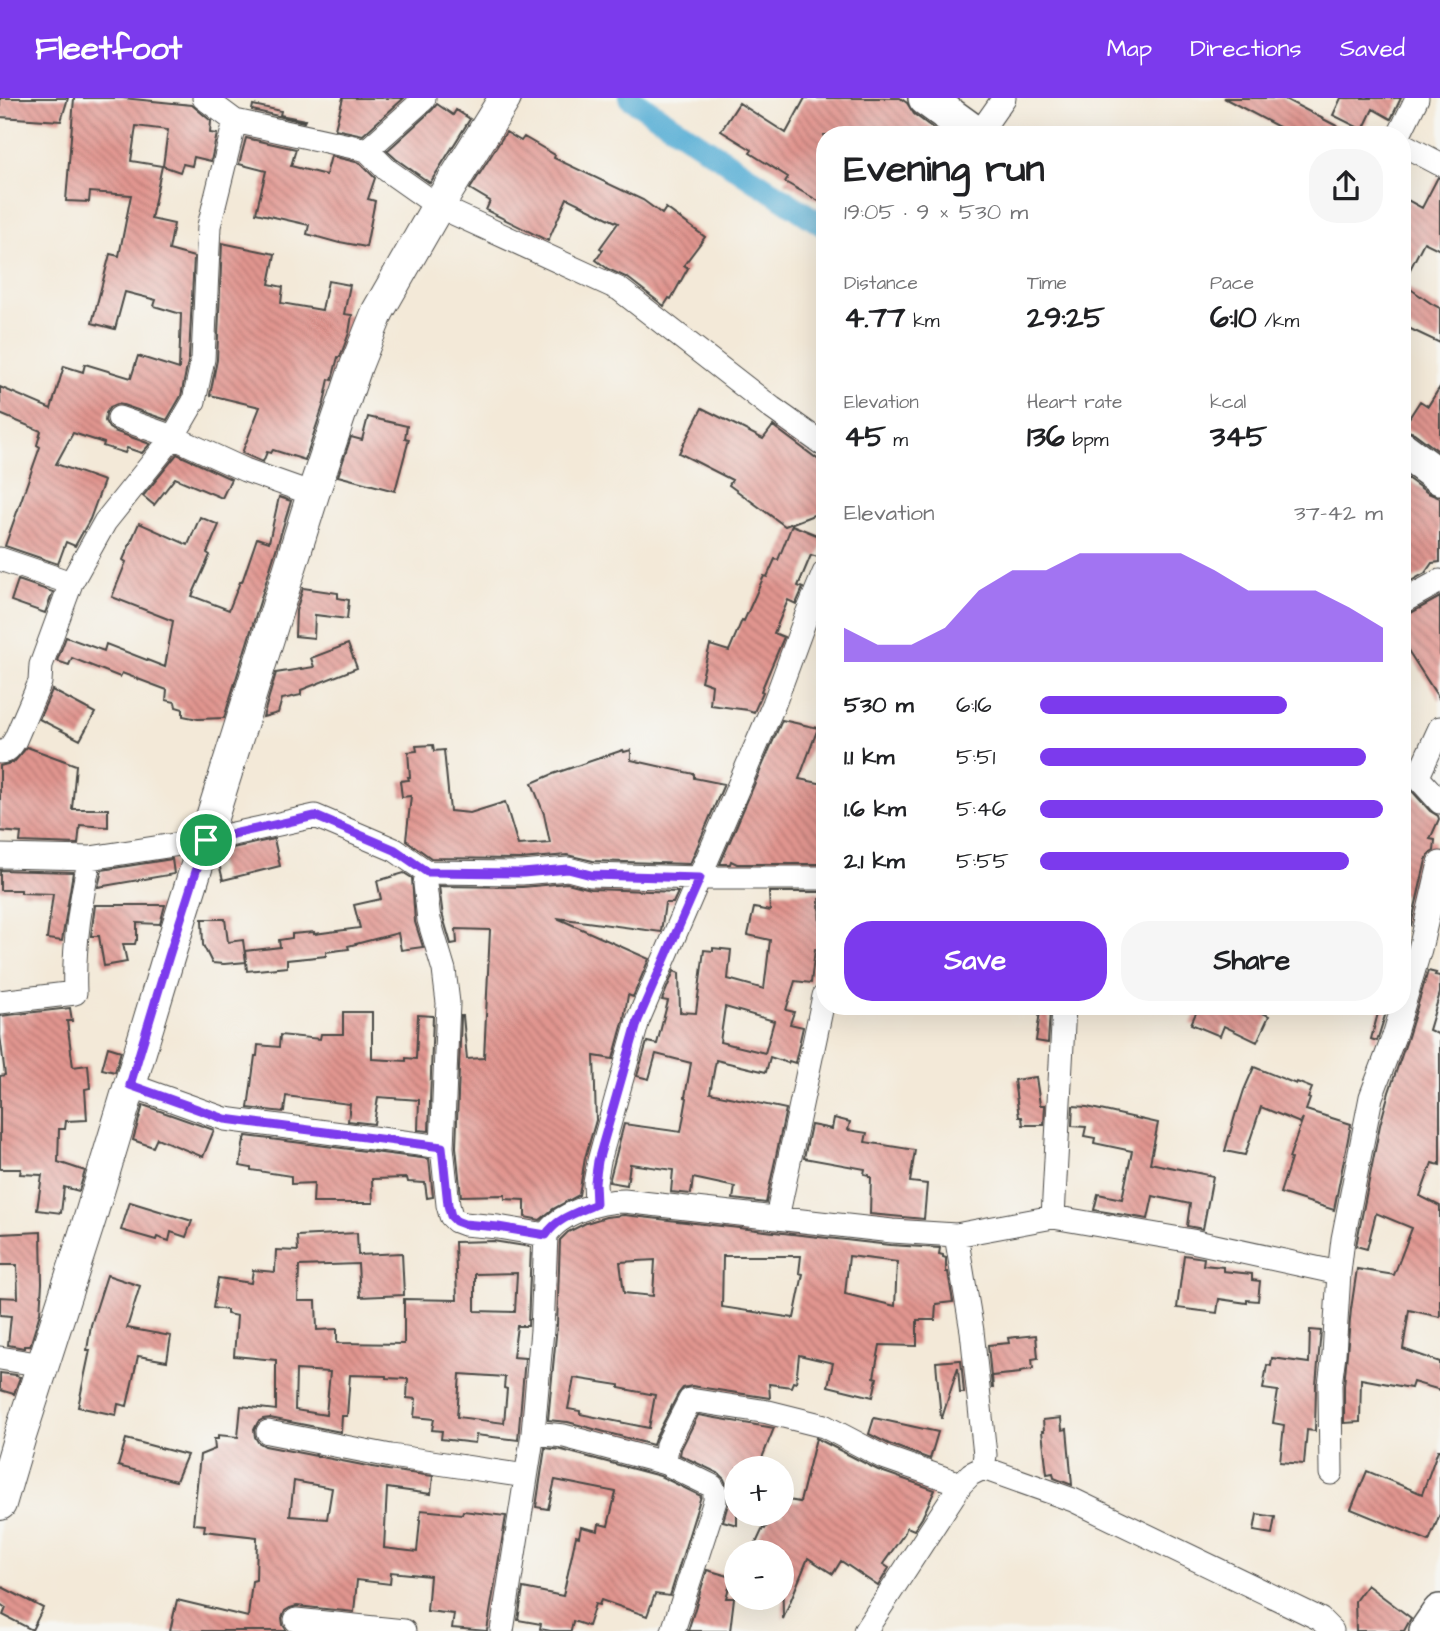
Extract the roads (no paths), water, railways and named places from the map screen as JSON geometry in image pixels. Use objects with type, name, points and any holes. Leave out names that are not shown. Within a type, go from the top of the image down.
[{"type":"main road","points":[[926,98],[965,126]]},
{"type":"main road","points":[[1411,456],[1440,477]]},
{"type":"main road","points":[[1427,1631],[1440,1612]]},
{"type":"street","points":[[204,98],[235,121],[367,150],[387,170],[438,206],[619,289],[816,439]]},
{"type":"street","points":[[367,150],[424,98]]},
{"type":"street","points":[[0,1504],[313,494],[367,335],[438,206],[505,98]]},
{"type":"street","points":[[984,126],[1004,98]]},
{"type":"street","points":[[1403,126],[1417,98]]},
{"type":"street","points":[[0,752],[10,748],[40,682],[41,664],[71,583],[105,522],[173,437],[194,401],[203,359],[209,226],[235,121]]},
{"type":"street","points":[[1411,149],[1440,164]]},
{"type":"street","points":[[119,418],[173,437],[245,470],[313,494]]},
{"type":"street","points":[[0,559],[71,583]]},
{"type":"street","points":[[1411,598],[1440,582]]},
{"type":"street","points":[[596,1204],[598,1161],[638,1020],[774,704],[816,592]]},
{"type":"street","points":[[1411,771],[1440,728]]},
{"type":"street","points":[[1411,773],[1440,802]]},
{"type":"street","points":[[0,856],[90,858],[206,840],[315,816],[395,850],[427,872],[523,873],[568,869],[591,875],[816,878]]},
{"type":"street","points":[[0,1002],[75,993],[77,928],[90,858]]},
{"type":"street","points":[[1411,979],[1440,863]]},
{"type":"street","points":[[427,872],[425,884],[429,920],[444,970],[448,1003],[442,1147],[451,1216],[464,1224],[546,1235]]},
{"type":"street","points":[[777,1218],[820,1015]]},
{"type":"street","points":[[1053,1217],[1064,1015]]},
{"type":"street","points":[[1331,1473],[1330,1385],[1343,1239],[1371,1097],[1400,1015]]},
{"type":"street","points":[[130,1085],[225,1119],[442,1147]]},
{"type":"street","points":[[502,1631],[533,1433],[542,1330],[546,1235],[559,1220],[596,1204],[624,1201],[892,1231],[956,1235],[1053,1217],[1192,1241],[1339,1273]]},
{"type":"street","points":[[956,1235],[973,1344],[985,1455],[983,1468]]},
{"type":"street","points":[[0,1358],[43,1365]]},
{"type":"street","points":[[665,1463],[667,1445],[690,1400],[768,1412],[824,1426],[883,1457],[961,1484]]},
{"type":"street","points":[[268,1432],[391,1456],[526,1476]]},
{"type":"street","points":[[533,1433],[564,1436],[665,1463],[712,1486],[715,1501],[673,1631]]},
{"type":"street","points":[[865,1631],[961,1484],[971,1474],[983,1468],[1073,1500],[1320,1619],[1332,1631]]},
{"type":"street","points":[[296,1620],[404,1631]]},
{"type":"waterway","points":[[630,98],[816,221]]}]
